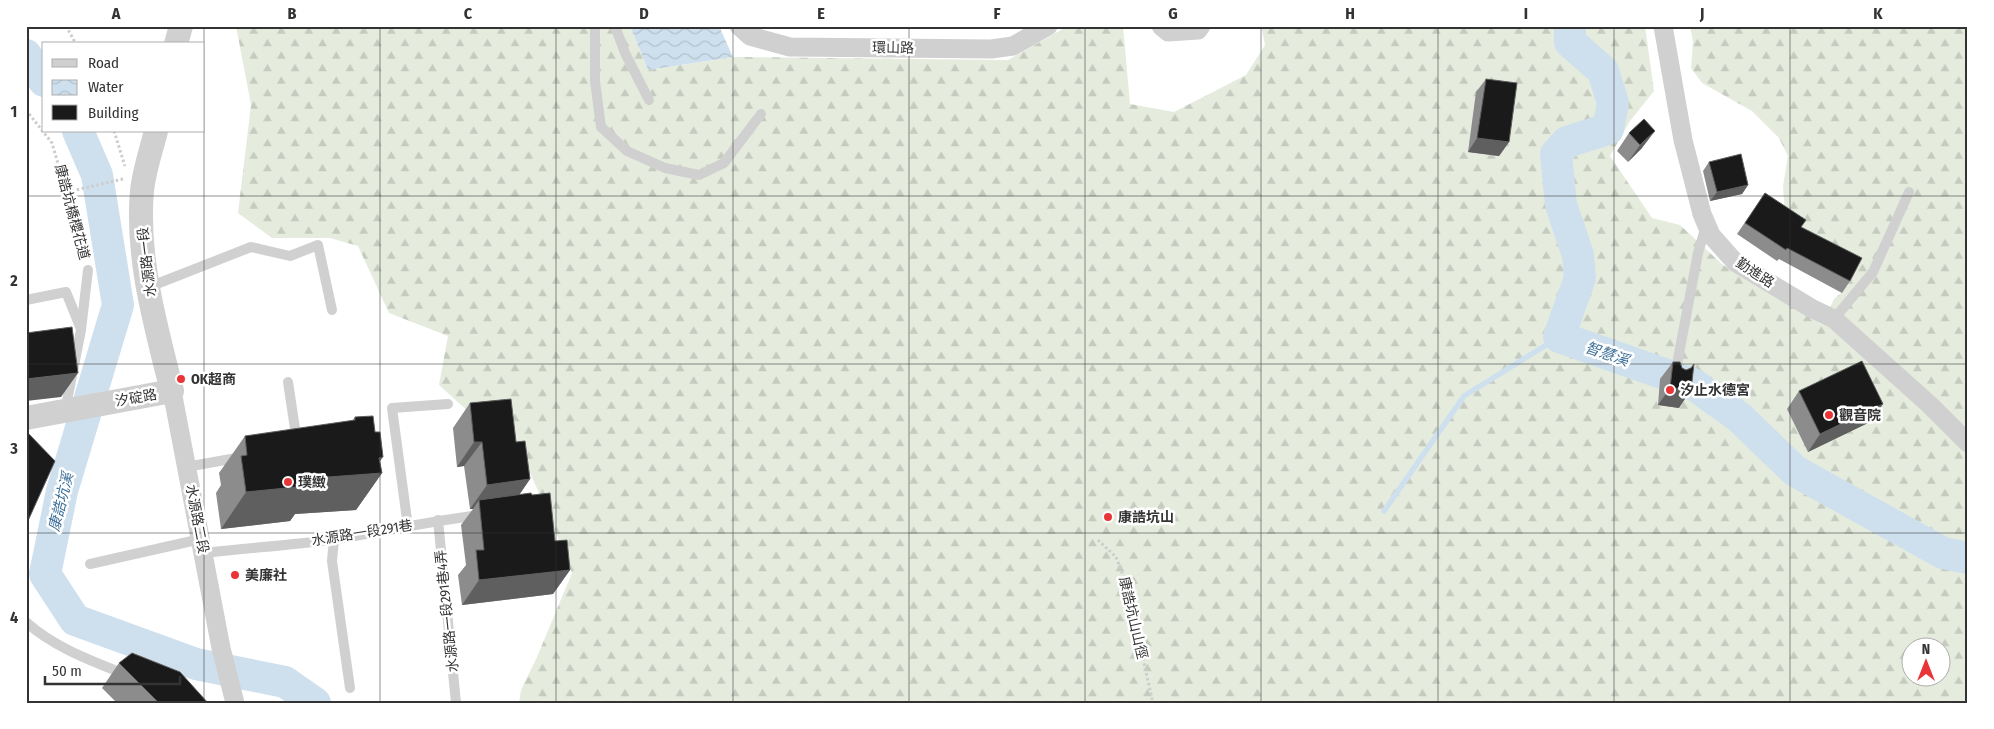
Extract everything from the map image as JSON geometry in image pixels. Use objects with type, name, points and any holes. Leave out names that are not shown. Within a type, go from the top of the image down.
[{"type":"street","points":[[176,42],[180,26]]},
{"type":"street","name":"環山路","points":[[739,26],[750,36],[790,47],[982,49],[1013,46],[1048,26]]},
{"type":"street","points":[[1161,26],[1168,32],[1198,30],[1201,26]]},
{"type":"street","name":"勤進路","points":[[1662,26],[1683,140],[1702,214],[1711,235],[1736,262],[1811,308],[1834,319],[1931,406],[1968,444]]},
{"type":"street","name":"水源路一段","points":[[156,132],[142,190],[142,241],[155,321],[172,391]]},
{"type":"street","name":"汐碇路","points":[[69,411],[172,391]]},
{"type":"street","name":"水源路二段","points":[[172,391],[221,648],[233,698]]},
{"type":"street","points":[[26,418],[69,411]]},
{"type":"lane","points":[[595,26],[594,81],[601,127],[627,150],[666,168],[699,175],[724,163],[761,114]]},
{"type":"lane","points":[[615,26],[624,53],[649,100]]},
{"type":"lane","points":[[1834,319],[1873,272],[1909,192]]},
{"type":"lane","points":[[1674,381],[1698,253],[1706,225]]},
{"type":"lane","points":[[149,287],[250,247],[290,256],[318,245],[332,310]]},
{"type":"lane","name":"康誥坑橋櫻花道","points":[[69,411],[88,270]]},
{"type":"lane","points":[[26,300],[66,292],[81,330]]},
{"type":"lane","points":[[288,382],[298,447],[288,449]]},
{"type":"lane","points":[[408,527],[392,408],[448,404]]},
{"type":"lane","points":[[186,467],[251,455]]},
{"type":"lane","name":"水源路一段291巷","points":[[90,564],[202,546],[334,539],[438,520],[492,514]]},
{"type":"lane","name":"水源路一段291巷4弄","points":[[438,520],[456,703]]},
{"type":"lane","points":[[334,539],[332,562],[350,688]]},
{"type":"lane","points":[[26,622],[36,631],[73,653],[134,678]]},
{"type":"path","points":[[66,26],[75,42]]},
{"type":"path","name":"康誥坑橋櫻花道","points":[[26,110],[42,130]]},
{"type":"path","name":"康誥坑橋櫻花道","points":[[43,132],[52,143],[68,192],[88,270]]},
{"type":"path","points":[[68,192],[128,177]]},
{"type":"path","name":"康誥坑山山徑","points":[[1098,540],[1116,557],[1126,583],[1153,703]]},
{"type":"green space","points":[[236,26],[630,26],[648,70],[733,57],[1008,60],[1068,26],[1123,26],[1130,104],[1174,112],[1246,75],[1265,45],[1261,26],[1645,26],[1654,91],[1630,121],[1610,156],[1652,218],[1680,225],[1723,265],[1822,324],[1834,299],[1842,292],[1810,240],[1785,213],[1783,186],[1788,156],[1779,138],[1752,111],[1702,83],[1691,68],[1693,42],[1690,26],[1968,26],[1968,703],[519,703],[521,690],[572,573],[546,508],[515,440],[471,414],[439,385],[448,336],[389,313],[358,246],[330,238],[272,238],[238,213],[251,105]]},
{"type":"water","points":[[630,26],[719,26],[733,57],[648,70]]},
{"type":"building","points":[[1486,79],[1517,83],[1509,142],[1477,138]]},
{"type":"building","points":[[1644,119],[1655,131],[1640,145],[1629,133]]},
{"type":"building","points":[[1741,154],[1748,185],[1717,192],[1709,162]]},
{"type":"building","points":[[1765,193],[1806,220],[1801,227],[1862,258],[1850,281],[1787,248],[1786,250],[1745,223]]},
{"type":"building","points":[[72,327],[78,373],[26,379],[26,333]]},
{"type":"building","points":[[1862,361],[1883,404],[1820,434],[1799,391]]},
{"type":"building","points":[[1673,362],[1680,362],[1682,368],[1686,370],[1694,364],[1691,390],[1670,388]]},
{"type":"building","points":[[511,399],[516,442],[525,441],[530,479],[487,485],[482,442],[474,442],[470,403]]},
{"type":"building","points":[[373,416],[375,432],[380,432],[383,457],[379,458],[382,473],[315,478],[316,485],[246,492],[241,456],[247,455],[245,436],[355,420],[355,417]]},
{"type":"building","points":[[26,431],[55,461],[27,523],[26,523]]},
{"type":"building","points":[[531,493],[532,495],[550,493],[555,541],[567,540],[570,570],[479,580],[476,550],[484,550],[479,500]]},
{"type":"building","points":[[132,653],[180,672],[208,703],[159,703],[119,663]]},
{"type":"waterway","name":"智慧溪","points":[[1570,26],[1570,42],[1603,71],[1613,103],[1608,129],[1567,142],[1556,154],[1561,205],[1578,255],[1580,278],[1559,337],[1693,384],[1739,417],[1795,471],[1943,553],[1968,558]]},
{"type":"waterway","name":"康誥坑溪","points":[[26,55],[42,78]]},
{"type":"waterway","name":"康誥坑溪","points":[[78,132],[97,175],[118,305],[62,491],[45,574],[75,620],[196,664],[285,682],[315,703]]},
{"type":"waterway","points":[[1384,511],[1464,396],[1559,337]]},
{"type":"place","name":"OK超商","points":[[181,379]]},
{"type":"place","name":"汐止水德宮","points":[[1670,390]]},
{"type":"place","name":"觀音院","points":[[1829,415]]},
{"type":"place","name":"璞緻","points":[[288,482]]},
{"type":"place","name":"康誥坑山","points":[[1108,517]]},
{"type":"place","name":"美廉社","points":[[235,575]]}]
